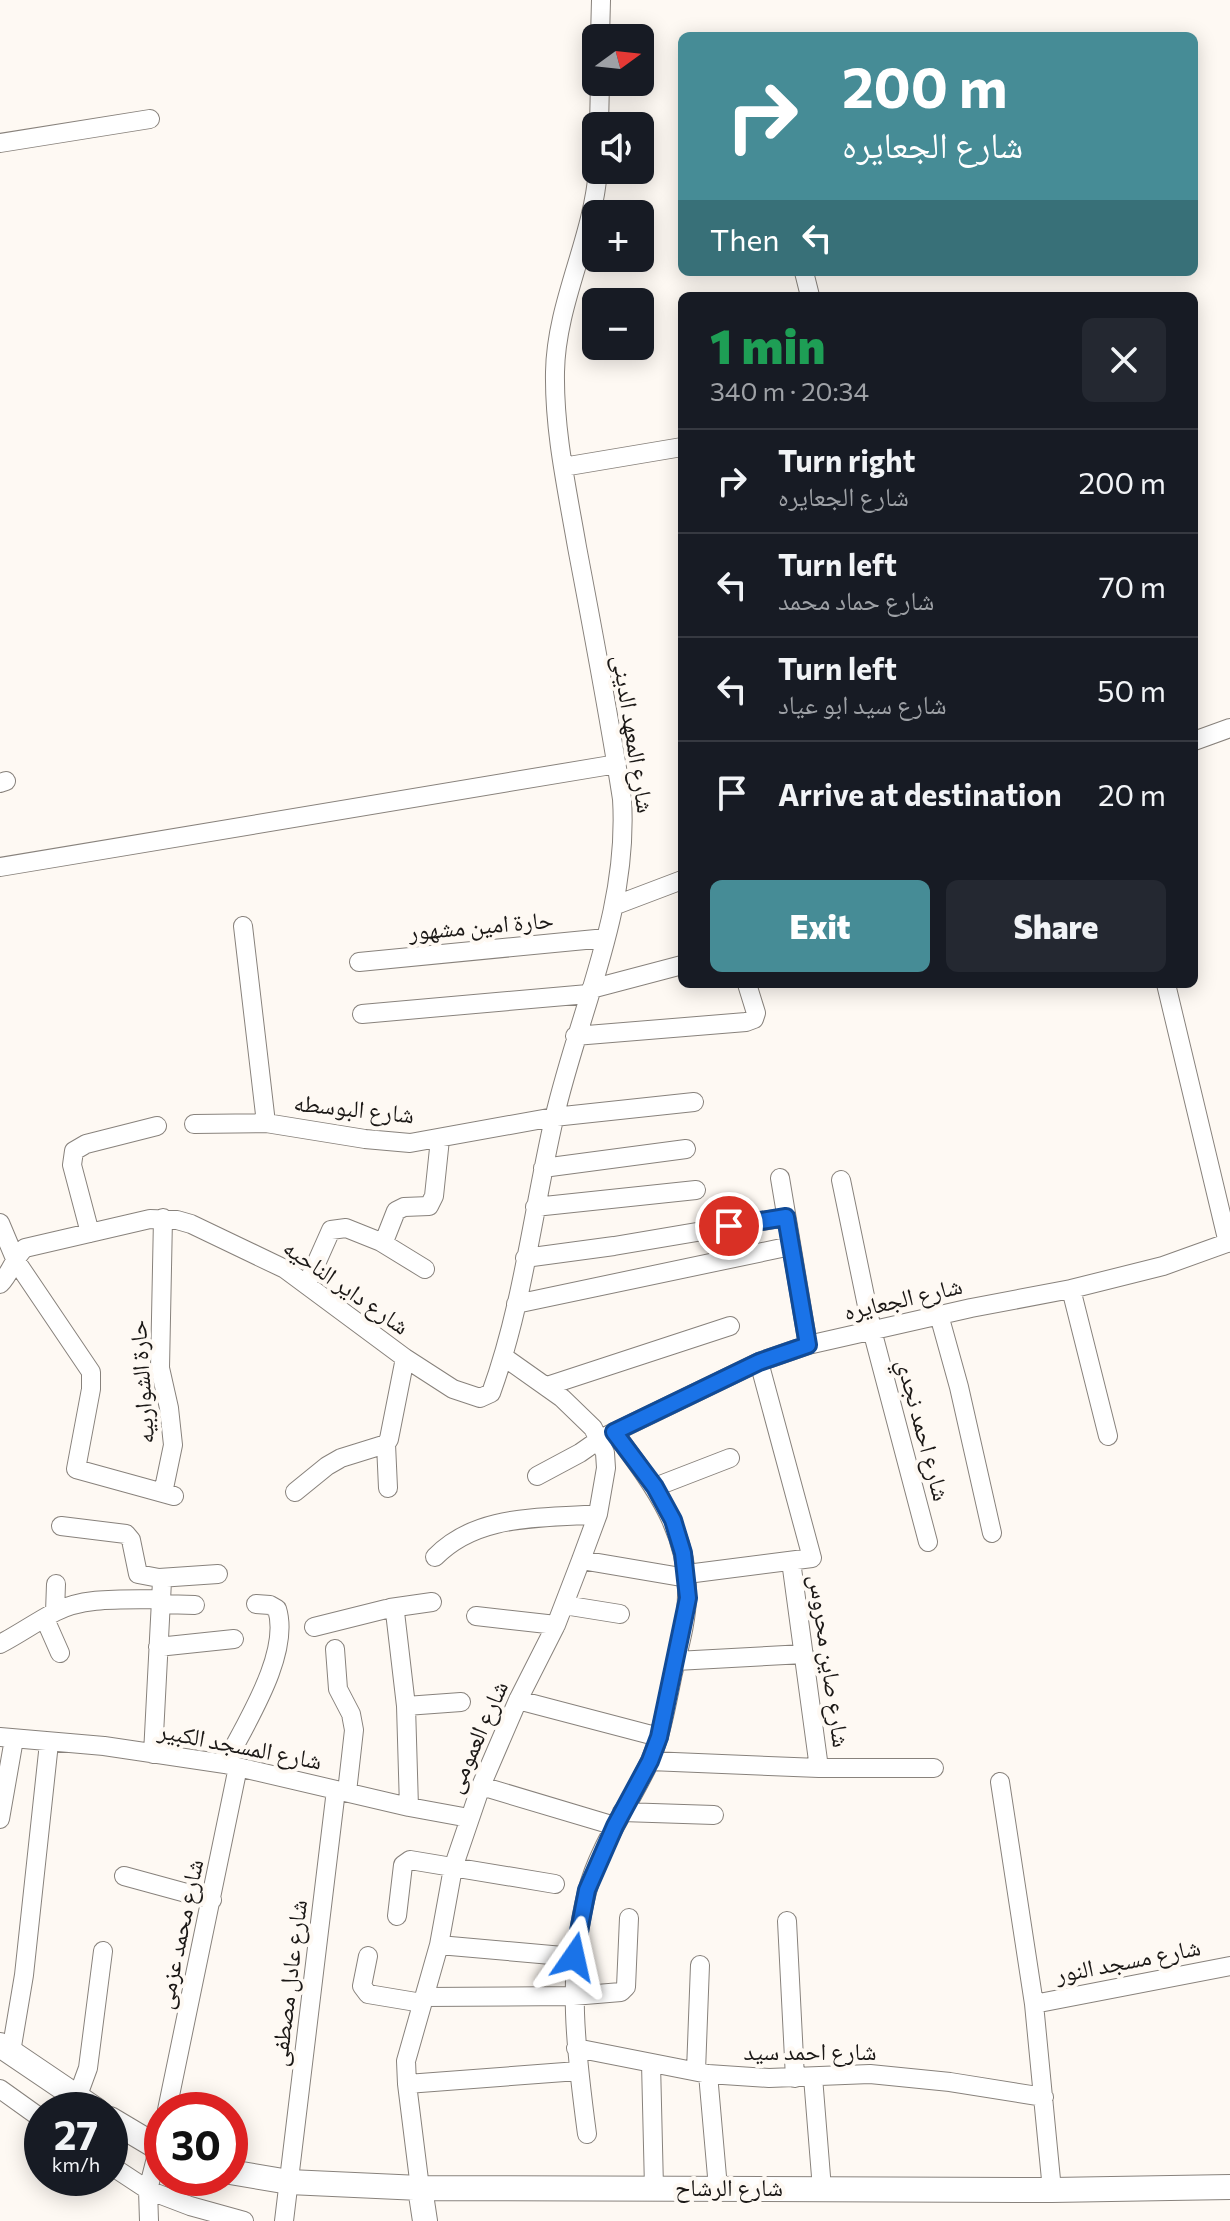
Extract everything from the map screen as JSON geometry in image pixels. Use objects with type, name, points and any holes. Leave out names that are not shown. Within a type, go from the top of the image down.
[{"type":"main road","points":[[5,2048],[69,2092]]},
{"type":"main road","name":"شارع الرشاح","points":[[248,2175],[289,2182],[420,2188],[1052,2190],[1230,2187]]},
{"type":"main road","points":[[420,2188],[425,2221]]},
{"type":"street","points":[[600,24],[601,0]]},
{"type":"street","points":[[0,143],[150,119]]},
{"type":"street","name":"شارع المعهد الدينى","points":[[491,1393],[504,1357],[554,1117],[575,1036],[616,905],[623,852],[624,825],[617,764],[563,467],[555,369],[566,305],[588,229],[596,184]]},
{"type":"street","points":[[563,467],[678,448]]},
{"type":"street","points":[[1198,740],[1230,728]]},
{"type":"street","points":[[0,867],[617,764]]},
{"type":"street","points":[[616,905],[678,882]]},
{"type":"street","points":[[243,926],[266,1123]]},
{"type":"street","name":"حارة امين مشهور","points":[[359,962],[606,938]]},
{"type":"street","points":[[362,1014],[590,992],[678,966]]},
{"type":"street","points":[[575,1036],[746,1022],[754,1019],[756,1013],[748,988]]},
{"type":"street","points":[[1167,988],[1229,1243]]},
{"type":"street","name":"شارع البوسطه","points":[[194,1124],[266,1123],[388,1142],[440,1139],[554,1117],[694,1102]]},
{"type":"street","points":[[90,1233],[72,1165],[74,1151],[86,1144],[157,1126]]},
{"type":"street","points":[[381,1242],[396,1211],[404,1207],[424,1208],[433,1202],[440,1139]]},
{"type":"street","points":[[543,1168],[686,1149]]},
{"type":"street","points":[[780,1178],[808,1345]]},
{"type":"street","name":"شارع احمد نجدي","points":[[841,1180],[872,1330],[928,1542]]},
{"type":"street","points":[[535,1207],[696,1190]]},
{"type":"street","points":[[525,1258],[786,1217]]},
{"type":"street","name":"شارع داير الناحيه","points":[[0,1284],[25,1248],[163,1218],[191,1224],[272,1263],[307,1284],[405,1358],[453,1389],[480,1398],[491,1393]]},
{"type":"street","name":"حارة الشواربيه","points":[[16,1261],[91,1372],[91,1389],[76,1469],[168,1495],[173,1445],[160,1368],[163,1218]]},
{"type":"street","points":[[307,1284],[327,1234],[336,1228],[346,1228],[381,1242],[425,1269]]},
{"type":"street","points":[[2,1232],[16,1261]]},
{"type":"street","name":"شارع الجعايره","points":[[537,1476],[607,1436],[759,1362],[808,1345],[1071,1289],[1163,1266],[1229,1243]]},
{"type":"street","points":[[516,1304],[791,1246]]},
{"type":"street","points":[[1071,1289],[1108,1436]]},
{"type":"street","points":[[939,1315],[970,1431],[992,1533]]},
{"type":"street","points":[[547,1386],[730,1326]]},
{"type":"street","points":[[504,1357],[578,1411],[607,1436],[655,1487],[673,1520],[687,1576],[688,1598],[659,1737],[587,1890],[574,1957],[576,2048],[587,2134]]},
{"type":"street","points":[[388,1488],[386,1444],[405,1358]]},
{"type":"street","name":"شارع صاين محروس","points":[[759,1362],[812,1558],[791,1561],[819,1768]]},
{"type":"street","name":"شارع العمومى","points":[[420,2188],[406,2061],[439,1945],[453,1868],[481,1786],[518,1700],[556,1625],[598,1514],[606,1468],[607,1436]]},
{"type":"street","points":[[295,1492],[341,1458],[386,1444]]},
{"type":"street","points":[[655,1487],[730,1458]]},
{"type":"street","points":[[435,1557],[456,1539],[493,1523],[598,1514]]},
{"type":"street","points":[[61,1526],[126,1534],[131,1540],[138,1574],[159,1578],[218,1574]]},
{"type":"street","points":[[581,1560],[687,1576],[791,1561]]},
{"type":"street","points":[[153,1754],[162,1581],[159,1578]]},
{"type":"street","points":[[56,1584],[50,1615],[60,1653]]},
{"type":"street","points":[[0,1644],[50,1615],[80,1604],[161,1602],[195,1605]]},
{"type":"street","points":[[314,1627],[390,1608],[432,1602]]},
{"type":"street","name":"شارع محمد عزمى","points":[[171,2092],[212,1900],[232,1765],[278,1646],[277,1609],[256,1604]]},
{"type":"street","points":[[564,1605],[620,1614]]},
{"type":"street","points":[[390,1608],[395,1612],[406,1706],[409,1807]]},
{"type":"street","points":[[476,1616],[556,1625]]},
{"type":"street","points":[[158,1647],[234,1639]]},
{"type":"street","name":"شارع عادل مصطفى","points":[[284,2221],[342,1791],[354,1730],[329,1683],[335,1649]]},
{"type":"street","points":[[676,1661],[804,1654]]},
{"type":"street","points":[[518,1700],[659,1737]]},
{"type":"street","points":[[406,1706],[461,1702]]},
{"type":"street","points":[[0,1819],[7,1738]]},
{"type":"street","name":"شارع المسجد الكبير","points":[[7,1738],[104,1746],[232,1765],[469,1818]]},
{"type":"street","points":[[5,2048],[24,1975],[49,1743]]},
{"type":"street","points":[[650,1761],[819,1768],[934,1768]]},
{"type":"street","points":[[1000,1782],[1034,2004],[1052,2190]]},
{"type":"street","points":[[481,1786],[618,1819],[714,1815]]},
{"type":"street","points":[[397,1916],[403,1865],[407,1860],[555,1884]]},
{"type":"street","points":[[124,1876],[212,1900]]},
{"type":"street","points":[[368,1956],[362,1986],[368,1994],[423,2000],[618,1994],[624,1990],[629,1918]]},
{"type":"street","points":[[787,1921],[804,2078],[822,2189]]},
{"type":"street","points":[[439,1945],[574,1957]]},
{"type":"street","points":[[87,2092],[103,1951]]},
{"type":"street","points":[[700,1965],[702,2072],[718,2188]]},
{"type":"street","name":"شارع مسجد النور","points":[[1034,2004],[1230,1966]]},
{"type":"street","name":"شارع احمد سيد","points":[[576,2048],[702,2072],[804,2078],[870,2074],[950,2082],[1044,2097]]},
{"type":"street","points":[[651,2063],[654,2188]]},
{"type":"street","points":[[407,2084],[578,2071]]},
{"type":"street","points":[[0,2089],[24,2106]]},
{"type":"street","points":[[148,2196],[149,2221]]},
{"type":"street","points":[[166,2196],[241,2221]]},
{"type":"route","points":[[574,1957],[587,1890],[659,1737],[688,1598],[683,1553],[673,1520],[655,1487],[614,1432],[759,1362],[808,1345],[786,1217],[729,1226]]}]
